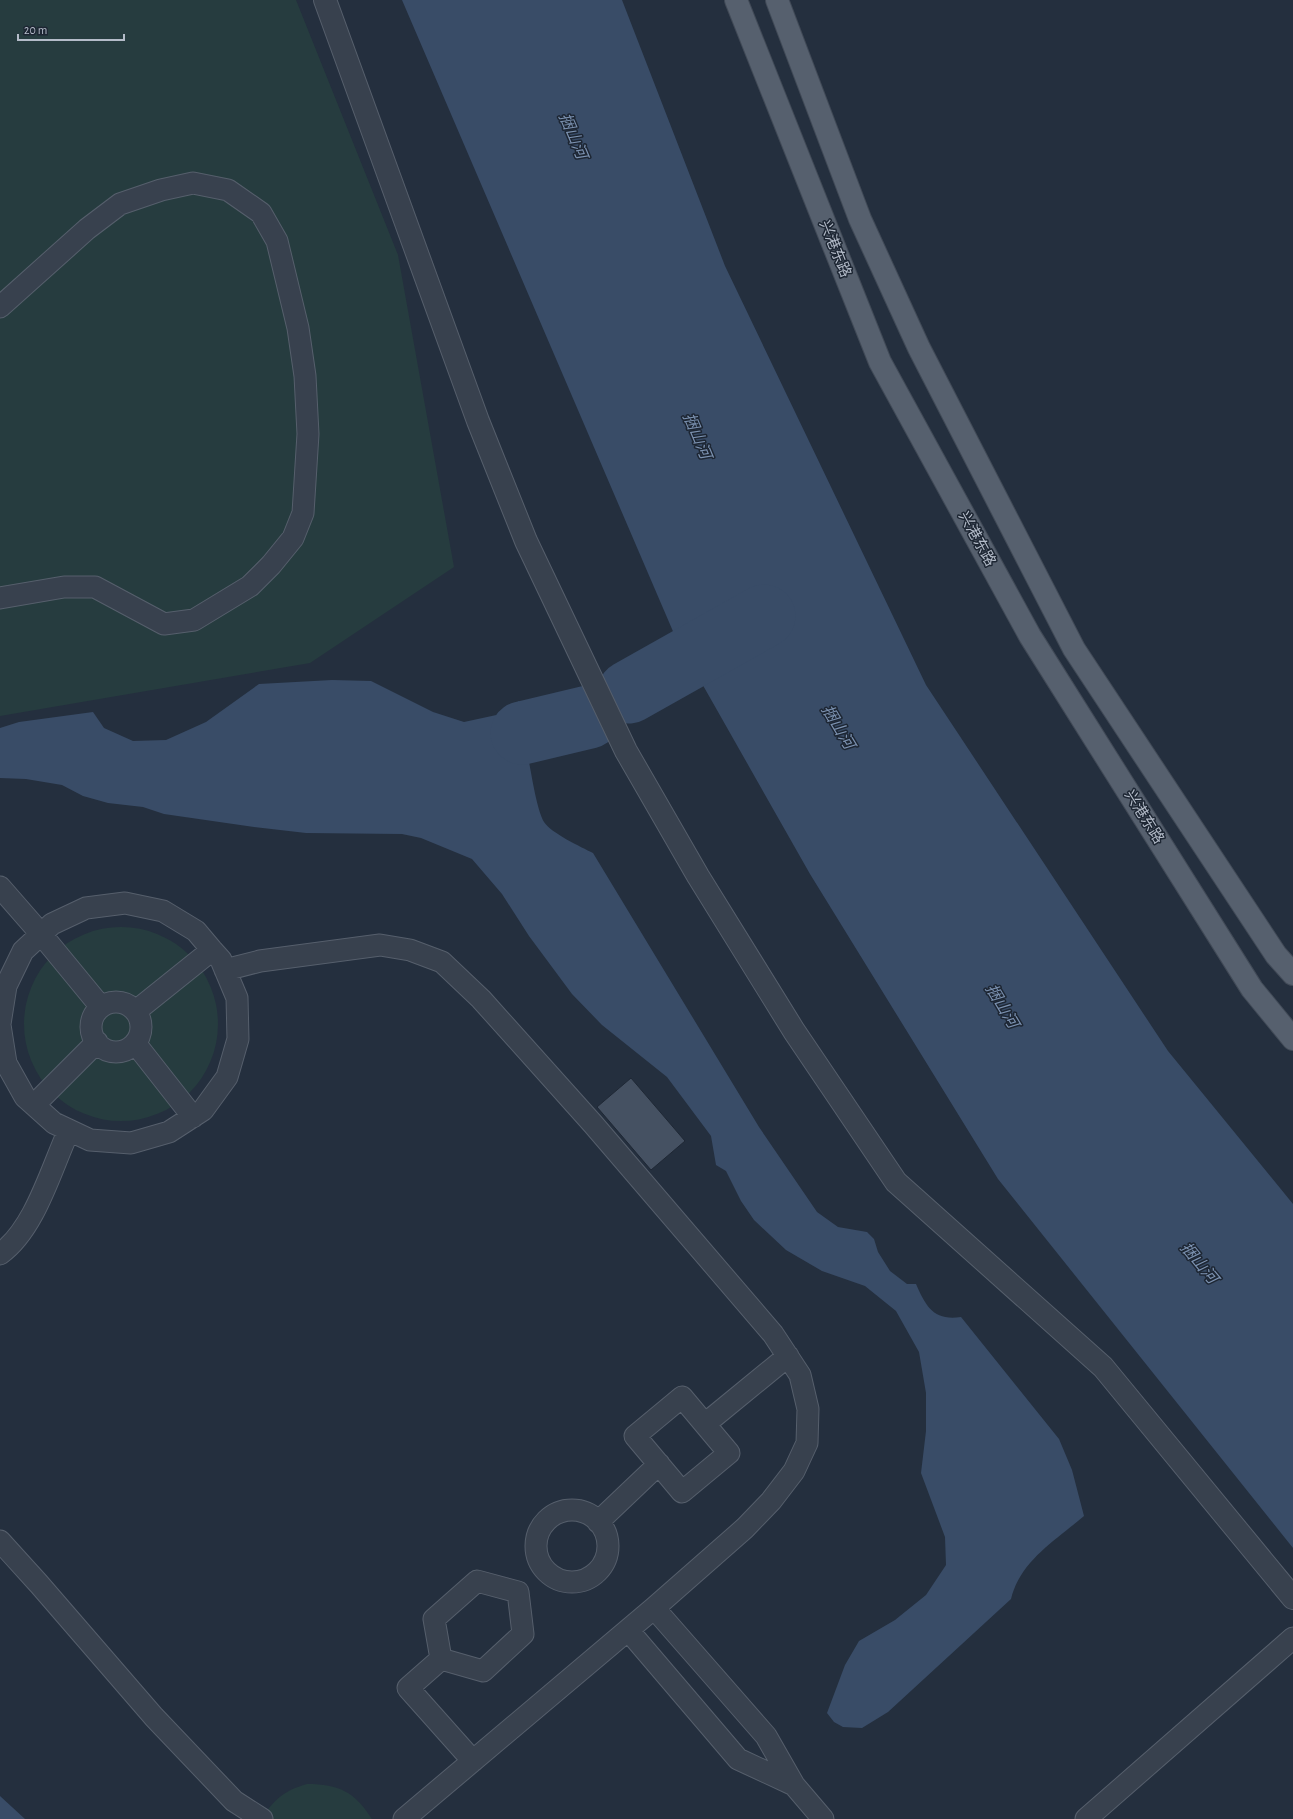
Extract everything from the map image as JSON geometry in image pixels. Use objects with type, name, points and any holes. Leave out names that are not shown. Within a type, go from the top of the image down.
[{"type":"main road","name":"兴港东路","points":[[736,0],[880,362],[1030,636],[1252,989],[1293,1039]]},
{"type":"main road","points":[[777,0],[860,219],[920,348],[1074,649],[1276,955],[1293,974]]},
{"type":"street","points":[[325,0],[478,421],[526,541],[626,751],[698,876],[794,1030],[896,1182],[1104,1367],[1293,1598]]},
{"type":"lane","points":[[0,307],[87,229],[120,204],[161,190],[193,183],[228,190],[261,213],[277,241],[298,328],[305,376],[308,434],[303,513],[293,538],[271,565],[250,586],[194,620],[164,624],[95,588],[64,587],[0,598]]},
{"type":"lane","points":[[0,888],[41,934],[101,1007]]},
{"type":"lane","points":[[125,903],[162,911],[196,931],[212,950],[221,960],[237,998],[238,1039],[227,1077],[203,1110],[169,1132],[131,1143],[90,1140],[54,1123],[25,1097],[6,1063],[0,1024],[6,986],[23,951],[52,924],[86,908],[125,903]]},
{"type":"lane","points":[[225,970],[260,961],[380,945],[410,950],[442,962],[481,999],[593,1124],[773,1334],[800,1375],[808,1409],[807,1443],[794,1471],[771,1501],[745,1528],[654,1608],[404,1819]]},
{"type":"lane","points":[[136,1012],[212,950]]},
{"type":"lane","points":[[115,1002],[130,1006],[136,1012],[140,1019],[141,1028],[135,1043],[128,1049],[111,1051],[103,1048],[93,1036],[91,1028],[95,1013],[108,1003],[115,1002]]},
{"type":"lane","points":[[34,1105],[97,1042]]},
{"type":"lane","points":[[135,1043],[193,1117]]},
{"type":"lane","points":[[0,1254],[21,1233],[39,1202],[69,1130]]},
{"type":"lane","points":[[705,1424],[788,1356]]},
{"type":"lane","points":[[682,1397],[729,1453],[682,1492],[659,1464],[635,1436],[682,1397]]},
{"type":"lane","points":[[598,1522],[659,1464]]},
{"type":"lane","points":[[572,1509],[584,1511],[602,1526],[607,1537],[608,1549],[605,1560],[598,1571],[590,1578],[580,1582],[570,1583],[559,1580],[544,1570],[536,1557],[535,1546],[537,1535],[541,1526],[549,1517],[560,1511],[572,1509]]},
{"type":"lane","points":[[0,1541],[154,1717],[234,1801],[262,1819]]},
{"type":"lane","points":[[518,1592],[544,1570]]},
{"type":"lane","points":[[441,1659],[434,1619],[477,1581],[518,1592]]},
{"type":"lane","points":[[441,1659],[483,1671],[523,1634],[518,1592]]},
{"type":"lane","points":[[654,1608],[766,1736],[794,1785],[824,1819]]},
{"type":"lane","points":[[628,1630],[738,1759],[794,1785]]},
{"type":"lane","points":[[1086,1819],[1293,1638]]},
{"type":"lane","points":[[441,1659],[408,1688],[473,1761]]},
{"type":"green space","points":[[0,0],[296,0],[398,255],[454,567],[310,663],[0,716]]},
{"type":"green space","points":[[121,927],[140,929],[158,934],[175,943],[190,955],[202,970],[211,987],[216,1005],[218,1024],[216,1043],[211,1061],[202,1078],[190,1093],[175,1105],[158,1114],[140,1119],[121,1121],[102,1119],[84,1114],[67,1105],[52,1093],[40,1078],[31,1061],[26,1043],[24,1024],[26,1005],[31,987],[40,970],[52,955],[67,943],[84,934],[102,929]]},
{"type":"green space","points":[[307,1784],[318,1784],[345,1791],[359,1802],[372,1819],[261,1819],[280,1797]]},
{"type":"water","name":"捆山河","points":[[402,0],[622,0],[725,266],[926,685],[1168,1051],[1293,1204],[1293,1548],[998,1179],[810,874],[675,636]]},
{"type":"water","points":[[332,680],[371,681],[433,712],[464,722],[501,714],[519,701],[542,748],[529,762],[541,817],[553,831],[593,853],[759,1127],[817,1212],[838,1227],[867,1232],[874,1239],[878,1252],[890,1271],[907,1284],[916,1284],[923,1299],[932,1311],[944,1317],[961,1317],[1059,1439],[1072,1470],[1084,1516],[1040,1552],[1031,1562],[1022,1573],[1011,1599],[888,1712],[862,1728],[843,1727],[834,1722],[827,1713],[845,1665],[859,1641],[895,1620],[926,1595],[946,1565],[945,1537],[921,1473],[926,1431],[926,1393],[919,1352],[896,1311],[865,1286],[822,1271],[786,1250],[754,1220],[741,1201],[726,1171],[716,1165],[711,1136],[667,1077],[602,1025],[572,994],[529,936],[502,894],[472,859],[421,838],[402,834],[306,833],[254,827],[164,814],[143,807],[108,803],[83,796],[62,785],[26,779],[0,778],[0,728],[19,722],[93,712],[104,728],[133,741],[166,740],[206,722],[259,684]]},
{"type":"water","points":[[0,1796],[25,1819],[0,1819]]},
{"type":"building","points":[[631,1078],[685,1141],[651,1170],[597,1107]]},
{"type":"waterway","points":[[629,692],[764,616]]},
{"type":"waterway","points":[[522,733],[589,717]]}]
